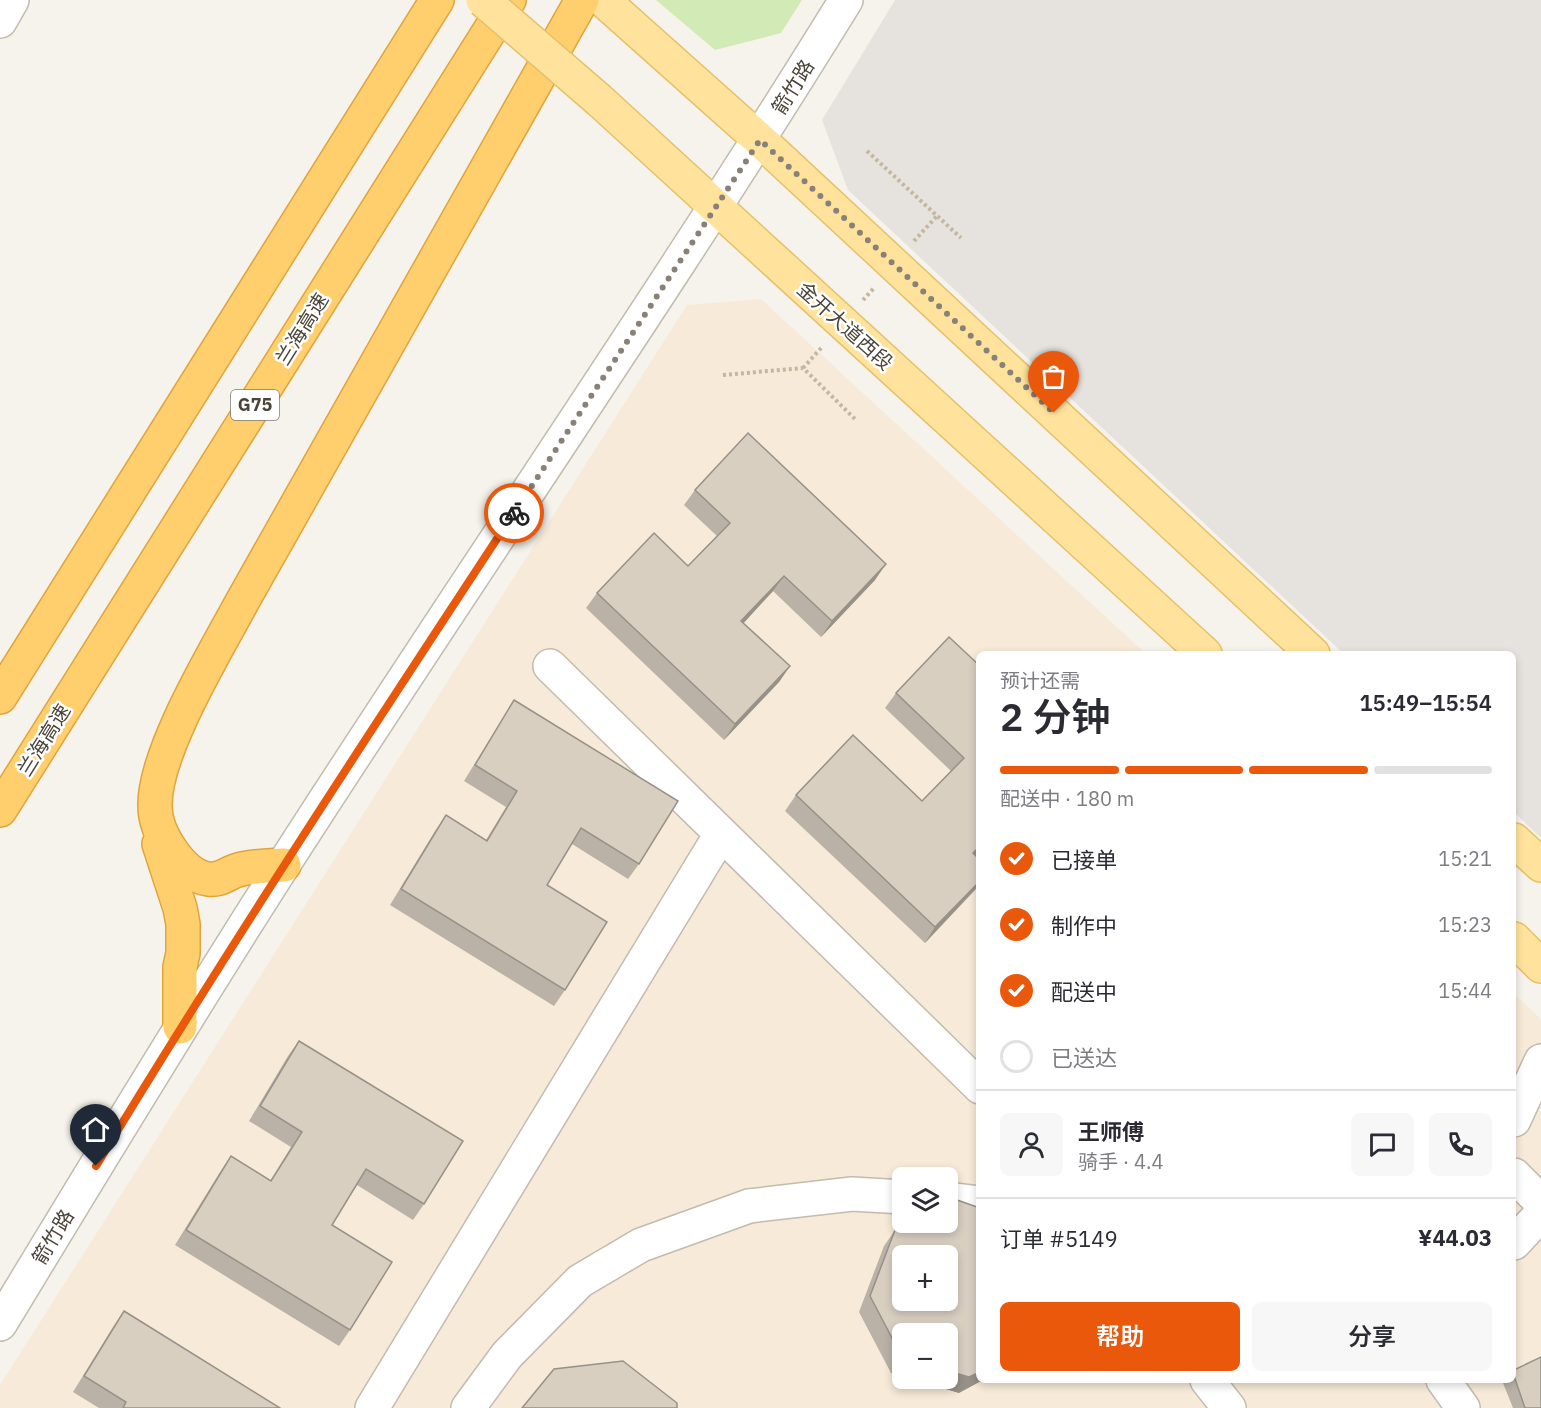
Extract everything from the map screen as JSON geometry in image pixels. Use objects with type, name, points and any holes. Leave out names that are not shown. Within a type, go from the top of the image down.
[{"type":"highway","points":[[0,698],[437,0]]},
{"type":"highway","name":"兰海高速","points":[[0,810],[509,0]]},
{"type":"highway","points":[[180,1028],[183,924],[156,834],[155,807],[158,780],[164,761],[198,684],[317,468],[582,0]]},
{"type":"highway","points":[[155,807],[159,828],[167,845],[184,866],[200,877],[219,879],[237,870],[284,865]]},
{"type":"main road","name":"金开大道西段","points":[[483,0],[599,100],[1202,651]]},
{"type":"main road","points":[[603,0],[760,140],[1310,651]]},
{"type":"main road","points":[[1516,842],[1541,866]]},
{"type":"main road","points":[[1516,941],[1541,966]]},
{"type":"street","points":[[0,21],[12,0]]},
{"type":"street","name":"箭竹路","points":[[0,1324],[180,1028],[284,865],[760,140],[846,0]]},
{"type":"street","points":[[550,666],[976,1083]]},
{"type":"street","points":[[372,1408],[721,834]]},
{"type":"street","points":[[1516,1116],[1541,1061]]},
{"type":"street","points":[[1516,1177],[1541,1202]]},
{"type":"street","points":[[468,1408],[507,1355],[580,1281],[641,1245],[749,1206],[852,1194],[892,1196]]},
{"type":"street","points":[[958,1200],[976,1202]]},
{"type":"street","points":[[1516,1241],[1541,1214]]},
{"type":"street","points":[[1209,1383],[1229,1408]]},
{"type":"street","points":[[1445,1383],[1463,1408]]},
{"type":"path","points":[[867,151],[962,238]]},
{"type":"path","points":[[914,243],[937,216]]},
{"type":"path","points":[[858,306],[874,288]]},
{"type":"path","points":[[723,375],[803,368],[827,341]]},
{"type":"path","points":[[803,368],[856,420]]},
{"type":"shaded area","points":[[895,0],[1541,0],[1541,838],[1516,814],[1516,651],[1341,651],[848,190],[822,120]]},
{"type":"shaded area","points":[[761,299],[1143,651],[976,651],[976,1383],[1516,1383],[1516,996],[1541,1019],[1541,1408],[0,1408],[0,1385],[687,305]]},
{"type":"green space","points":[[656,0],[802,0],[781,33],[715,50]]},
{"type":"building","points":[[748,433],[886,564],[832,621],[784,576],[741,621],[790,666],[735,724],[597,593],[654,533],[688,566],[730,523],[695,490]]},
{"type":"building","points":[[949,637],[976,662],[976,850],[973,853],[976,856],[976,885],[935,927],[796,795],[853,735],[922,801],[964,758],[896,693]]},
{"type":"building","points":[[514,700],[678,801],[639,864],[581,828],[547,885],[607,922],[565,990],[401,889],[446,815],[487,841],[517,791],[475,765]]},
{"type":"building","points":[[299,1041],[463,1141],[424,1204],[366,1169],[332,1225],[392,1262],[350,1330],[186,1230],[231,1156],[271,1181],[302,1132],[260,1106]]},
{"type":"building","points":[[958,1200],[976,1207],[976,1374],[969,1377],[958,1374],[958,1323],[892,1323],[892,1337],[870,1296],[894,1233],[958,1233]]},
{"type":"building","points":[[124,1311],[280,1408],[123,1408],[126,1402],[84,1376]]},
{"type":"building","points":[[1541,1357],[1541,1408],[1525,1408],[1516,1382],[1516,1369]]},
{"type":"building","points":[[623,1361],[677,1403],[677,1408],[522,1408],[554,1369]]},
{"type":"way so far","points":[[514,513],[760,140],[1054,413]]},
{"type":"route","points":[[96,1166],[180,1028],[284,865],[514,513]]}]
